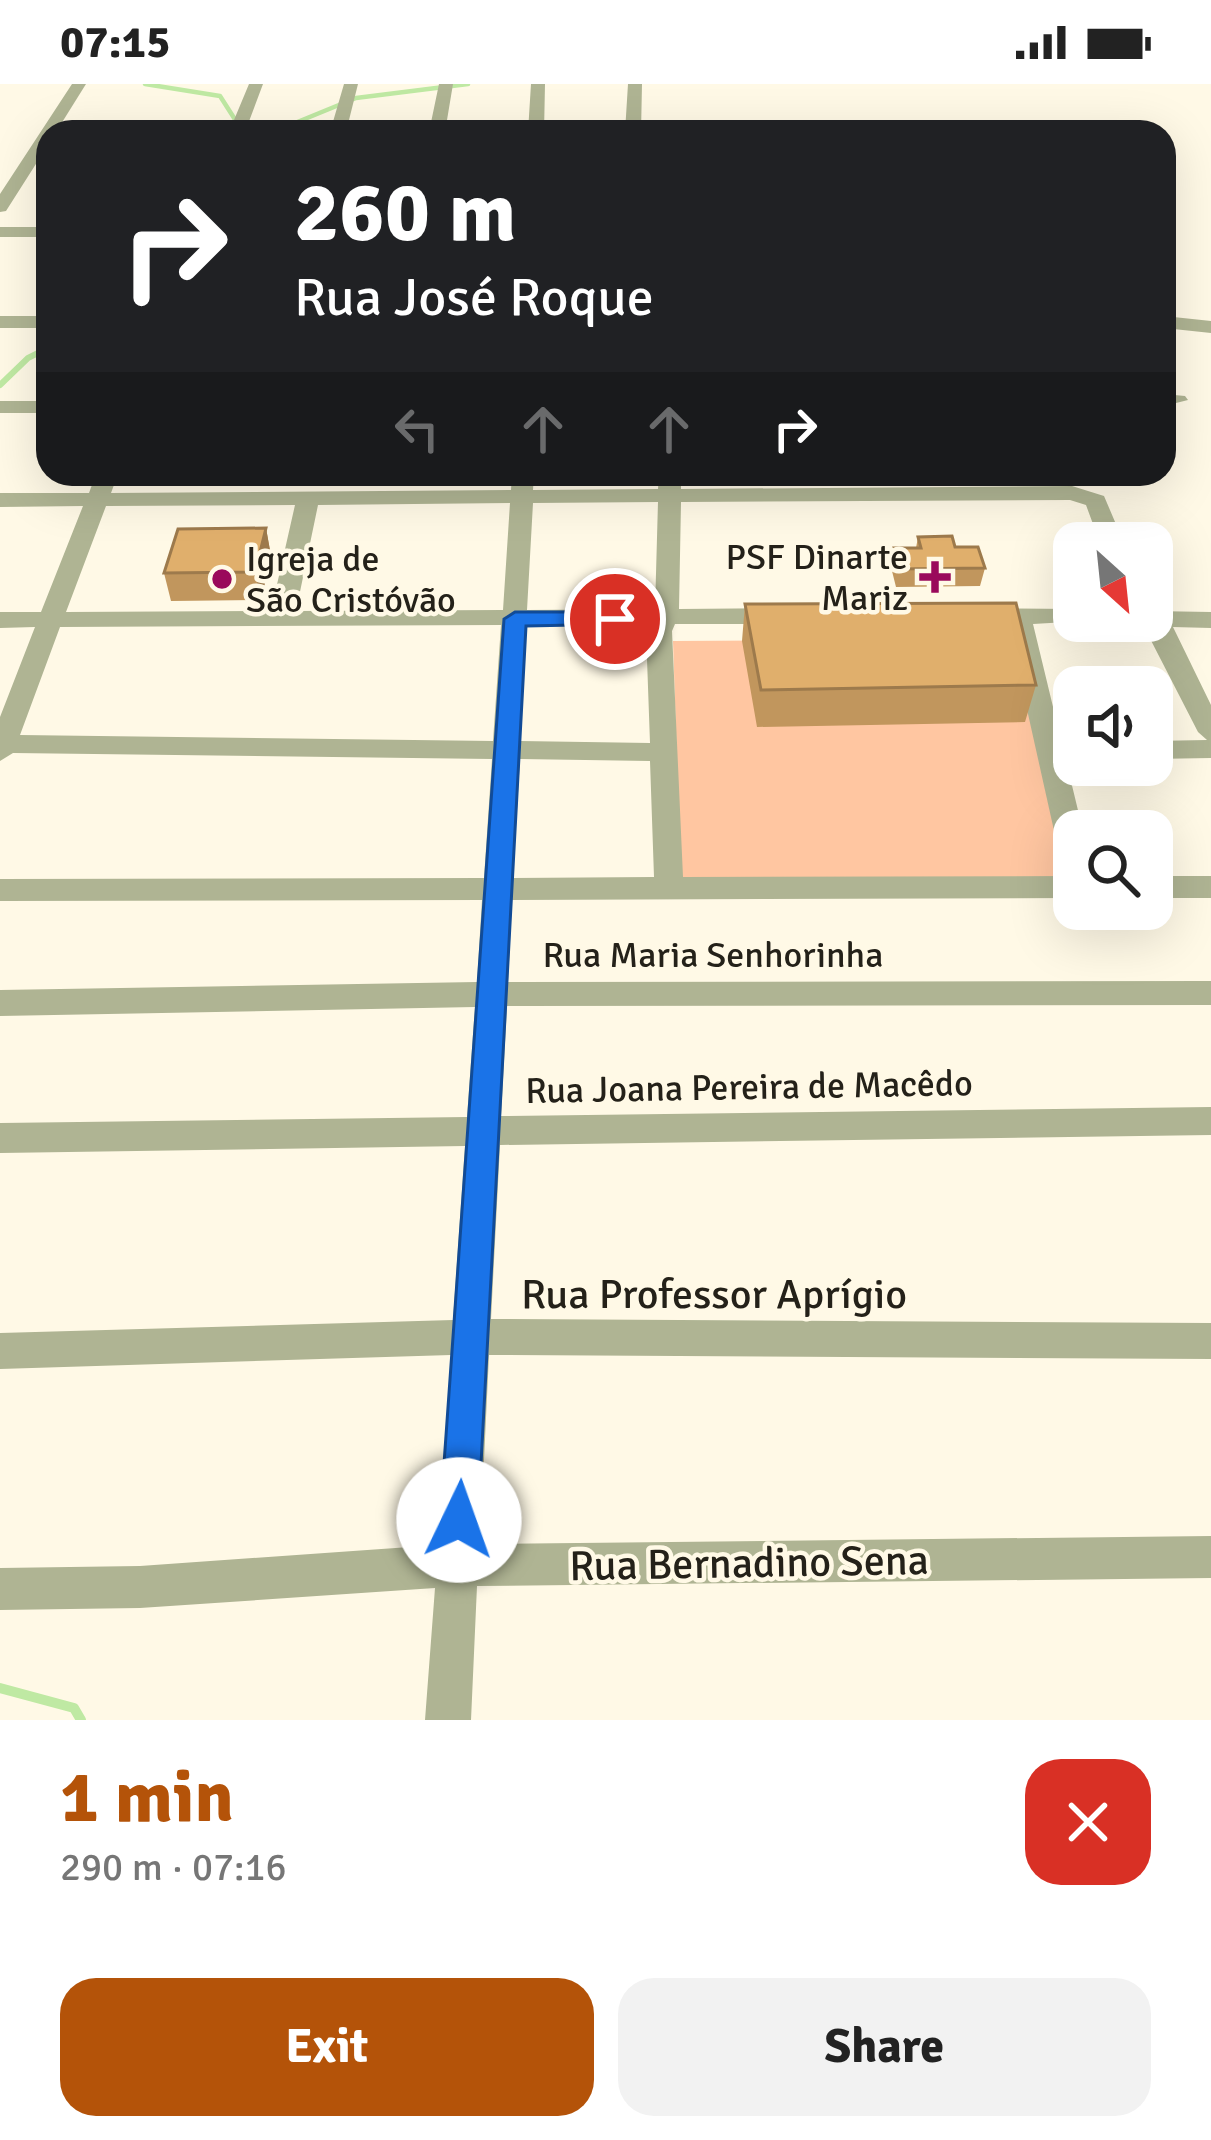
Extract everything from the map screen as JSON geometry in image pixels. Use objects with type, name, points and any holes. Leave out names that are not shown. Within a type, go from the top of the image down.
[{"type":"street","points":[[55,120],[79,84]]},
{"type":"street","points":[[242,120],[256,84]]},
{"type":"street","points":[[341,120],[351,84]]},
{"type":"street","points":[[439,120],[446,84]]},
{"type":"street","points":[[536,120],[538,84]]},
{"type":"street","points":[[633,120],[635,84]]},
{"type":"street","points":[[0,207],[36,148]]},
{"type":"street","points":[[0,160],[36,160]]},
{"type":"street","points":[[0,232],[36,232]]},
{"type":"street","points":[[0,322],[36,319]]},
{"type":"street","points":[[1176,323],[1211,327]]},
{"type":"street","points":[[0,407],[36,407]]},
{"type":"street","points":[[102,486],[1,747],[662,752]]},
{"type":"street","points":[[0,500],[97,500],[230,486]]},
{"type":"street","points":[[246,486],[308,496],[364,486]]},
{"type":"street","points":[[448,1720],[522,486]]},
{"type":"street","points":[[669,888],[659,632],[667,617],[671,486]]},
{"type":"street","points":[[751,486],[1072,494],[1096,500],[1104,522]]},
{"type":"street","points":[[282,619],[308,496]]},
{"type":"street","points":[[0,620],[817,616]]},
{"type":"street","points":[[950,616],[1053,617]]},
{"type":"street","points":[[1018,616],[1053,726]]},
{"type":"street","points":[[1173,620],[1211,620]]},
{"type":"street","points":[[1165,642],[1211,732]]},
{"type":"street","points":[[1173,750],[1211,749]]},
{"type":"street","points":[[0,890],[1053,887]]},
{"type":"street","points":[[1173,887],[1211,887]]},
{"type":"street","name":"Rua Maria Senhorinha","points":[[0,1003],[491,994],[1211,993]]},
{"type":"street","name":"Rua Joana Pereira de Macêdo","points":[[0,1138],[1211,1121]]},
{"type":"street","name":"Rua Professor Aprígio","points":[[0,1352],[469,1337],[1211,1341]]},
{"type":"street","name":"Rua Bernadino Sena","points":[[0,1588],[140,1587],[456,1565],[1211,1557]]},
{"type":"shaded area","points":[[1014,639],[1053,816],[1053,882],[681,884],[673,641]]},
{"type":"building","points":[[266,528],[255,572],[164,573],[178,529]]},
{"type":"building","points":[[952,536],[955,547],[978,547],[985,568],[899,569],[894,548],[921,548],[918,537]]},
{"type":"building","points":[[1016,603],[1036,685],[761,690],[745,604]]},
{"type":"waterway","points":[[145,84],[220,96],[235,120]]},
{"type":"waterway","points":[[302,120],[356,98],[468,84]]},
{"type":"waterway","points":[[0,385],[36,354]]},
{"type":"waterway","points":[[0,1688],[74,1708],[81,1720]]},
{"type":"place","name":"PSF Dinarte Mariz","points":[[935,577]]},
{"type":"place","name":"Igreja de São Cristóvão","points":[[222,579]]},
{"type":"route","points":[[459,1520],[515,619],[615,619]]}]
